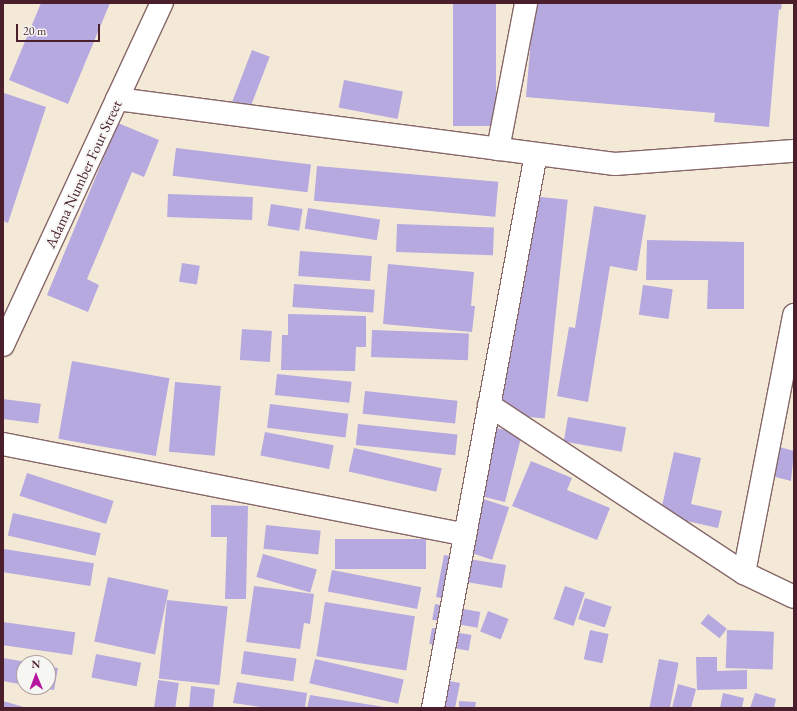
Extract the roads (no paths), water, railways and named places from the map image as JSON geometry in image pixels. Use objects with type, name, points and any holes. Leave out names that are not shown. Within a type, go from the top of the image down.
[{"type":"street","name":"Adama Number Four Street","points":[[3,345],[162,3]]},
{"type":"street","points":[[498,149],[526,3]]},
{"type":"street","points":[[117,99],[615,164],[794,151]]},
{"type":"street","points":[[433,708],[536,154]]},
{"type":"street","points":[[744,573],[794,315]]},
{"type":"street","points":[[489,405],[744,573],[794,597]]},
{"type":"street","points":[[3,444],[465,535]]}]
